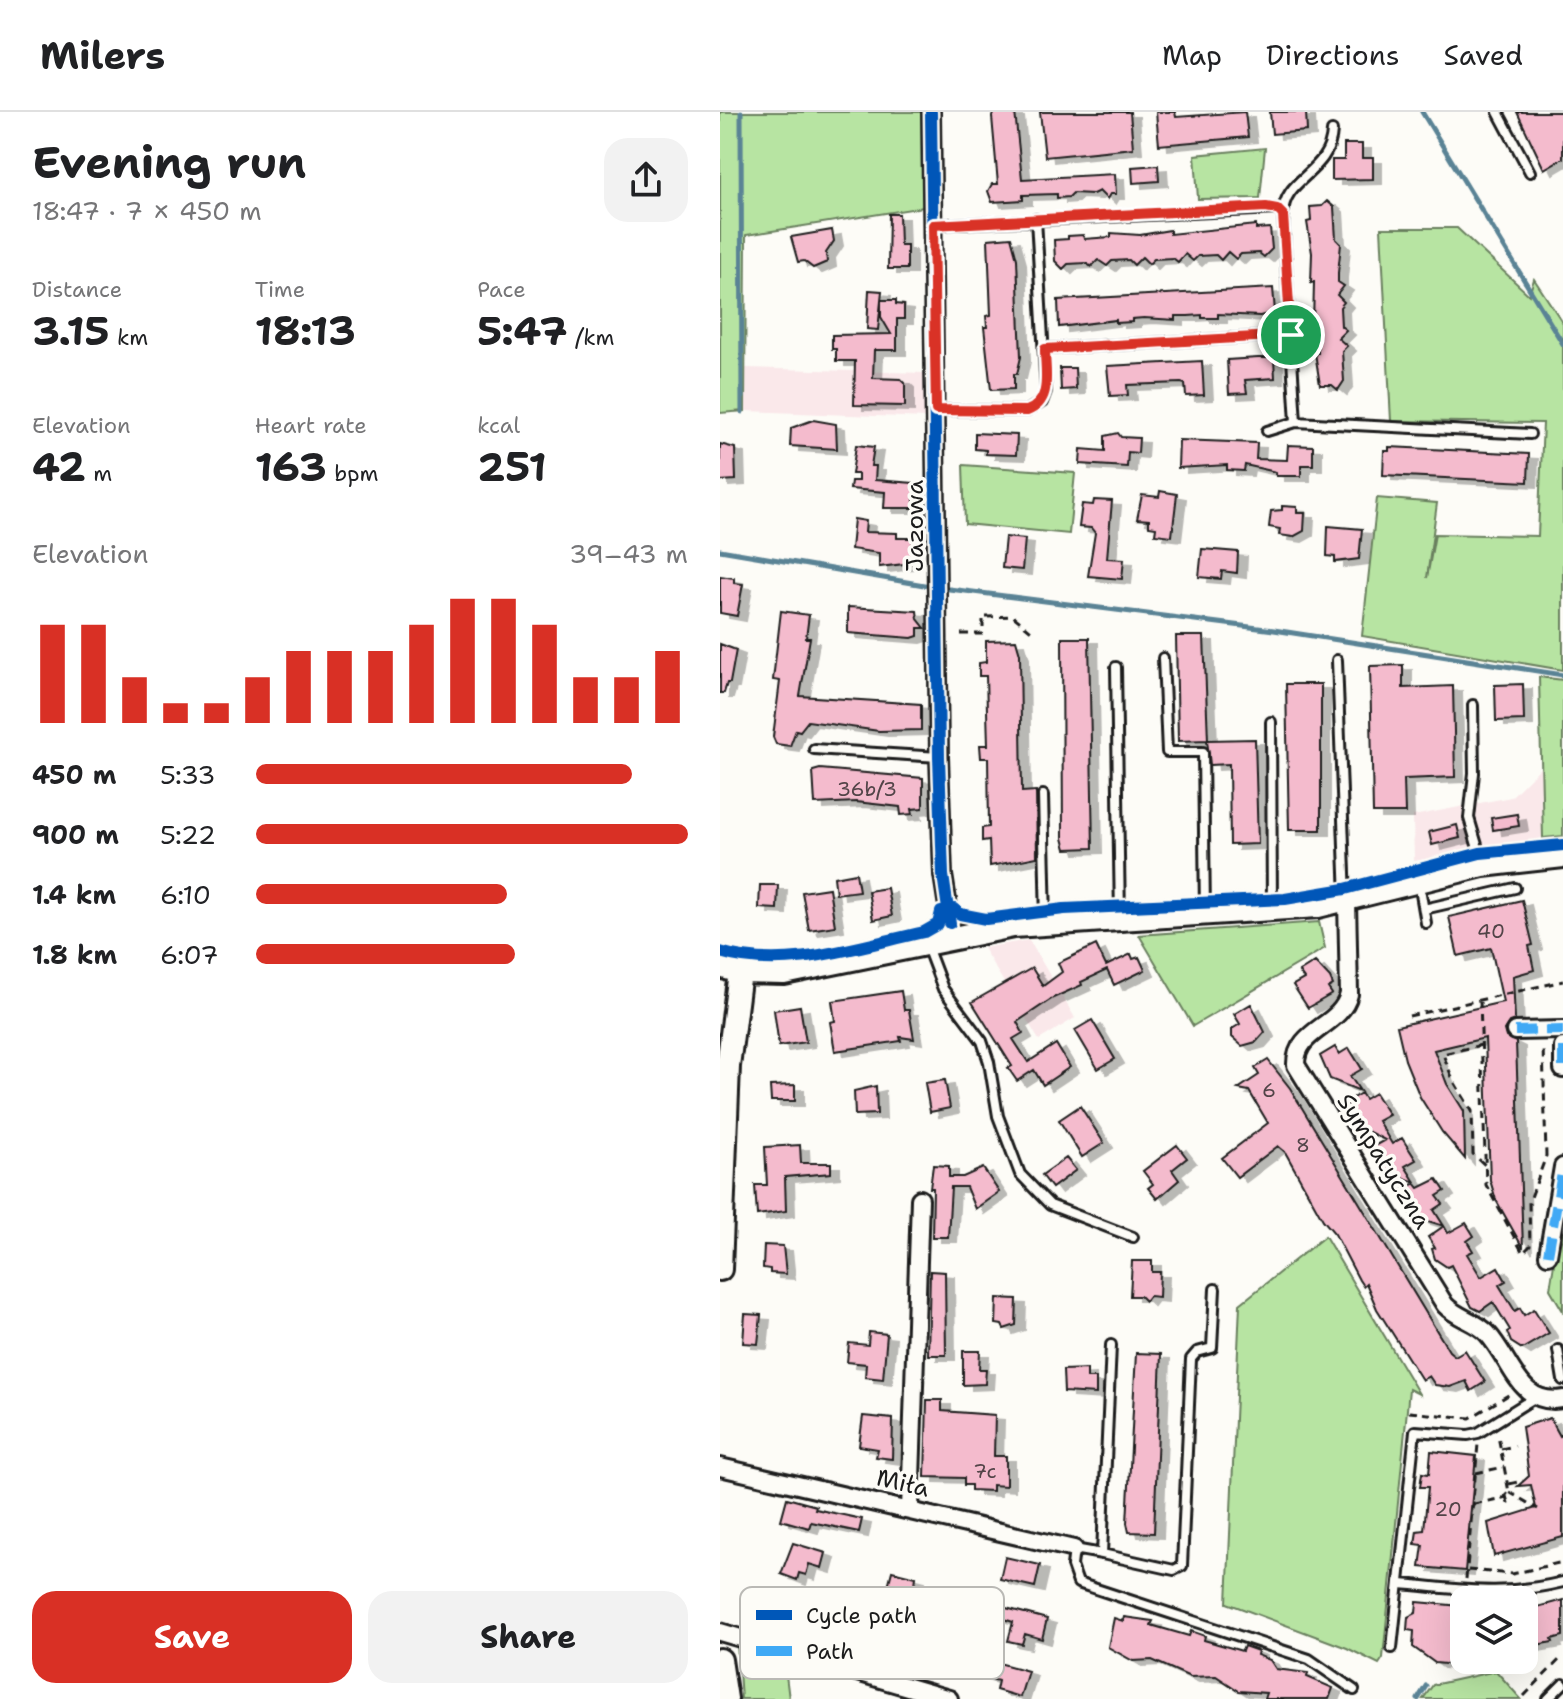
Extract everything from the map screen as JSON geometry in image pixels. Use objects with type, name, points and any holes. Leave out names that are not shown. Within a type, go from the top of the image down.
[{"type":"street","name":"Jazowa","points":[[931,112],[939,757],[943,875],[953,939]]},
{"type":"street","points":[[720,1269],[730,969],[784,973],[1046,922],[1272,911],[1347,901],[1483,865],[1563,856]]},
{"type":"street","name":"Sympatyczna","points":[[1347,901],[1349,994],[1346,1005],[1334,1020],[1305,1038],[1296,1054],[1296,1065],[1445,1305],[1461,1319],[1484,1330],[1527,1393],[1534,1398]]},
{"type":"street","points":[[1515,1031],[1563,1030]]},
{"type":"street","points":[[1563,1047],[1563,1069]]},
{"type":"street","points":[[1548,1255],[1563,1167]]},
{"type":"street","points":[[910,1511],[920,1199]]},
{"type":"street","points":[[1534,1398],[1563,1399]]},
{"type":"street","name":"Miła","points":[[720,1467],[1074,1549]]},
{"type":"street","points":[[720,1632],[740,1638]]},
{"type":"street","points":[[720,1660],[726,1699]]},
{"type":"street","points":[[881,1679],[949,1699]]},
{"type":"lane","points":[[1498,112],[1530,172]]},
{"type":"lane","points":[[1296,422],[1283,215],[1285,198],[1320,165],[1331,143],[1332,131]]},
{"type":"lane","points":[[933,225],[1266,207],[1277,209],[1283,215]]},
{"type":"lane","points":[[936,410],[1027,411],[1036,407],[1046,391],[1036,219]]},
{"type":"lane","points":[[1045,349],[1291,335]]},
{"type":"lane","points":[[1267,431],[1296,422],[1530,434]]},
{"type":"lane","points":[[1163,658],[1167,752],[1203,752],[1205,915]]},
{"type":"lane","points":[[1337,660],[1342,868],[1347,901]]},
{"type":"lane","points":[[1116,667],[1120,919]]},
{"type":"lane","points":[[1473,705],[1474,773],[1469,818],[1483,865]]},
{"type":"lane","points":[[1271,722],[1272,911]]},
{"type":"lane","points":[[814,749],[939,757]]},
{"type":"lane","points":[[1043,795],[1046,922]]},
{"type":"lane","points":[[1424,909],[1515,888]]},
{"type":"lane","points":[[1421,894],[1426,923]]},
{"type":"lane","points":[[926,944],[943,989],[982,1041],[989,1062],[998,1116],[1020,1174],[1050,1205],[1133,1237]]},
{"type":"lane","points":[[1215,1289],[1212,1348],[1194,1354],[1191,1359],[1182,1566],[1174,1570],[1074,1549],[1072,1566],[1078,1583],[1309,1659],[1354,1690]]},
{"type":"lane","points":[[1102,1554],[1111,1345]]},
{"type":"lane","points":[[1558,1350],[1563,1380]]},
{"type":"lane","points":[[1392,1648],[1415,1431],[1478,1433],[1534,1398]]},
{"type":"lane","points":[[1400,1584],[1498,1593],[1521,1592],[1563,1582]]},
{"type":"lane","points":[[1548,1699],[1563,1684]]},
{"type":"path","points":[[961,634],[983,634],[983,617],[1009,615],[1035,634]]},
{"type":"path","points":[[1409,1016],[1563,981]]},
{"type":"path","points":[[1480,1000],[1488,1192],[1523,1253],[1530,1246],[1529,1203],[1546,1156],[1542,1031]]},
{"type":"path","points":[[1481,1045],[1443,1054],[1453,1080],[1472,1111],[1473,1154],[1486,1166]]},
{"type":"path","points":[[1409,1412],[1470,1418],[1515,1391]]},
{"type":"path","points":[[1497,1433],[1509,1484],[1509,1507]]},
{"type":"path","points":[[1464,1581],[1468,1570],[1478,1444],[1468,1446]]},
{"type":"path","points":[[1501,1449],[1515,1446]]},
{"type":"path","points":[[1476,1473],[1505,1466]]},
{"type":"path","points":[[1509,1484],[1523,1481]]},
{"type":"path","points":[[1474,1504],[1508,1494],[1538,1509]]},
{"type":"path","points":[[1468,1570],[1512,1574],[1563,1562]]},
{"type":"path","points":[[1524,1696],[1563,1656]]},
{"type":"shaded area","points":[[746,368],[925,373],[927,418],[745,411]]},
{"type":"shaded area","points":[[1541,767],[1543,838],[1414,861],[1413,816],[1511,797]]},
{"type":"shaded area","points":[[1029,940],[1075,1018],[1039,1040],[983,948]]},
{"type":"green space","points":[[720,112],[923,112],[924,207],[746,235],[745,411],[720,413]]},
{"type":"green space","points":[[1265,148],[1260,198],[1198,199],[1195,155]]},
{"type":"green space","points":[[1381,228],[1457,228],[1529,295],[1534,279],[1563,323],[1563,670],[1362,636],[1377,498],[1437,503],[1427,578],[1435,534],[1538,536],[1543,423],[1391,421]]},
{"type":"green space","points":[[963,465],[1075,473],[1069,534],[965,524]]},
{"type":"green space","points":[[1539,677],[1563,680],[1563,836],[1543,838]]},
{"type":"green space","points":[[1319,922],[1325,948],[1193,1026],[1139,935]]},
{"type":"green space","points":[[1563,1207],[1563,1311],[1550,1289]]},
{"type":"green space","points":[[1325,1236],[1419,1394],[1409,1389],[1383,1658],[1379,1664],[1347,1648],[1227,1603],[1240,1304]]},
{"type":"green space","points":[[737,1643],[740,1644],[740,1679],[786,1679],[789,1699],[741,1699]]},
{"type":"green space","points":[[1482,1674],[1499,1674],[1521,1699],[1423,1699],[1433,1685]]},
{"type":"building","points":[[994,112],[1015,112],[1022,179],[1115,174],[1116,194],[1110,194],[1107,199],[1099,191],[1057,198],[1057,194],[1023,195],[1023,200],[992,202],[988,191],[992,184],[998,184]]},
{"type":"building","points":[[1040,112],[1130,112],[1133,148],[1045,157]]},
{"type":"building","points":[[1156,112],[1175,112],[1176,117],[1245,112],[1248,137],[1159,145]]},
{"type":"building","points":[[1270,112],[1306,112],[1307,131],[1272,134]]},
{"type":"building","points":[[1517,112],[1563,112],[1563,158],[1544,169]]},
{"type":"building","points":[[1344,144],[1362,144],[1362,158],[1373,158],[1373,179],[1332,180],[1332,160],[1344,160]]},
{"type":"building","points":[[1158,165],[1159,181],[1133,183],[1132,167]]},
{"type":"building","points":[[1327,201],[1334,207],[1336,239],[1341,244],[1338,282],[1344,286],[1337,295],[1344,302],[1340,307],[1341,326],[1346,330],[1338,338],[1347,346],[1342,351],[1344,381],[1338,390],[1332,385],[1320,385],[1315,353],[1318,353],[1317,326],[1313,326],[1314,282],[1311,283],[1312,253],[1307,222],[1311,221],[1310,207],[1322,206]]},
{"type":"building","points":[[889,214],[899,214],[900,245],[907,245],[907,269],[888,269]]},
{"type":"building","points":[[1256,225],[1256,229],[1270,228],[1272,249],[1264,257],[1259,253],[1241,254],[1236,259],[1228,252],[1221,260],[1216,255],[1198,256],[1193,261],[1185,254],[1178,262],[1173,258],[1154,259],[1149,264],[1142,257],[1134,265],[1129,260],[1112,261],[1107,266],[1098,260],[1091,267],[1086,263],[1068,264],[1063,269],[1055,261],[1054,240],[1068,239],[1068,236],[1083,235],[1084,239],[1111,237],[1111,233],[1140,235],[1170,230],[1170,234]]},
{"type":"building","points":[[832,230],[834,241],[826,253],[827,262],[813,268],[804,261],[798,262],[791,237]]},
{"type":"building","points":[[1011,237],[1017,259],[1021,357],[1017,374],[1014,374],[1014,389],[991,390],[984,327],[987,327],[986,316],[991,315],[988,239]]},
{"type":"building","points":[[1273,288],[1275,312],[1260,316],[1175,316],[1175,320],[1144,318],[1132,319],[1132,322],[1116,323],[1116,320],[1059,327],[1058,300]]},
{"type":"building","points":[[869,290],[882,291],[881,300],[896,300],[896,304],[904,305],[904,319],[897,319],[897,350],[874,350],[873,378],[901,379],[905,383],[905,406],[854,405],[855,361],[836,361],[836,349],[832,349],[832,335],[891,334],[881,317],[881,301],[878,330],[867,329]]},
{"type":"building","points":[[1274,358],[1275,378],[1245,380],[1247,393],[1229,394],[1227,360]]},
{"type":"building","points":[[1202,361],[1204,395],[1186,396],[1185,384],[1181,383],[1127,385],[1128,395],[1110,396],[1107,366]]},
{"type":"building","points":[[1060,368],[1075,368],[1076,389],[1061,390]]},
{"type":"building","points":[[813,420],[836,424],[837,449],[790,446],[791,428]]},
{"type":"building","points":[[975,433],[1017,435],[1016,455],[986,454],[986,450],[975,449]]},
{"type":"building","points":[[1118,433],[1121,437],[1139,438],[1138,453],[1128,452],[1127,467],[1080,464],[1081,449],[1105,451],[1105,436]]},
{"type":"building","points":[[1179,440],[1257,443],[1256,459],[1287,460],[1288,445],[1313,446],[1313,465],[1301,465],[1301,476],[1276,476],[1276,472],[1245,465],[1244,471],[1227,470],[1227,465],[1178,468]]},
{"type":"building","points":[[720,444],[735,448],[736,480],[720,481]]},
{"type":"building","points":[[856,445],[874,447],[871,466],[876,466],[875,480],[914,483],[914,508],[884,508],[885,492],[850,489],[851,481],[858,481],[858,474],[852,474]]},
{"type":"building","points":[[1389,447],[1529,454],[1528,482],[1383,475],[1384,451],[1389,451]]},
{"type":"building","points":[[1160,491],[1177,494],[1172,536],[1155,534],[1156,527],[1149,526],[1149,520],[1137,519],[1142,495],[1159,497]]},
{"type":"building","points":[[1094,500],[1112,501],[1107,558],[1124,559],[1122,579],[1088,576],[1095,533],[1091,528],[1079,527],[1082,504],[1093,505]]},
{"type":"building","points":[[1282,506],[1297,507],[1297,513],[1305,513],[1304,531],[1293,537],[1279,535],[1280,529],[1269,527],[1271,511],[1282,510]]},
{"type":"building","points":[[854,519],[866,521],[865,532],[897,533],[897,538],[913,538],[912,563],[879,567],[879,553],[851,549]]},
{"type":"building","points":[[1328,526],[1362,529],[1359,559],[1335,562],[1335,557],[1327,556]]},
{"type":"building","points":[[1005,537],[1025,539],[1022,570],[1002,568]]},
{"type":"building","points":[[1202,549],[1238,552],[1237,573],[1222,571],[1221,579],[1199,577]]},
{"type":"building","points":[[720,576],[734,578],[734,583],[743,584],[737,616],[720,613]]},
{"type":"building","points":[[848,607],[917,611],[918,619],[925,628],[918,628],[918,636],[912,638],[848,633]]},
{"type":"building","points":[[781,611],[809,615],[806,638],[810,638],[800,696],[921,704],[921,730],[879,731],[808,721],[800,731],[796,730],[790,746],[776,744],[773,737],[780,681],[773,680]]},
{"type":"building","points":[[1176,636],[1204,636],[1208,740],[1255,739],[1258,844],[1230,845],[1229,764],[1210,765],[1207,740],[1178,741]]},
{"type":"building","points":[[1062,638],[1089,638],[1093,848],[1066,849],[1063,838]]},
{"type":"building","points":[[1016,640],[1020,654],[1022,792],[1036,791],[1037,857],[990,866],[989,840],[982,841],[982,828],[989,827],[988,758],[981,758],[980,745],[988,745],[986,676],[979,676],[979,663],[986,662],[986,641]]},
{"type":"building","points":[[720,644],[736,650],[730,683],[727,683],[724,693],[720,693]]},
{"type":"building","points":[[1403,665],[1403,688],[1453,686],[1455,777],[1404,779],[1405,813],[1373,813],[1370,666]]},
{"type":"building","points":[[1286,684],[1321,684],[1321,830],[1289,830]]},
{"type":"building","points":[[1523,684],[1524,720],[1496,721],[1495,685]]},
{"type":"building","points":[[820,769],[923,778],[923,808],[912,809],[913,814],[901,815],[900,807],[856,802],[815,804],[813,771]]},
{"type":"building","points":[[1517,814],[1519,826],[1493,830],[1491,818]]},
{"type":"building","points":[[1457,825],[1460,838],[1432,845],[1429,832]]},
{"type":"building","points":[[856,873],[859,891],[836,894],[834,877]]},
{"type":"building","points":[[760,885],[778,885],[777,909],[759,908]]},
{"type":"building","points":[[829,888],[835,926],[809,930],[802,892]]},
{"type":"building","points":[[887,888],[892,916],[873,920],[868,891]]},
{"type":"building","points":[[1522,900],[1533,945],[1529,946],[1534,970],[1513,976],[1515,1020],[1509,1022],[1504,1030],[1506,1037],[1516,1042],[1523,1248],[1496,1200],[1490,1180],[1485,1038],[1434,1050],[1447,1084],[1464,1111],[1465,1159],[1442,1132],[1420,1097],[1405,1060],[1397,1026],[1503,1002],[1491,948],[1458,956],[1449,917]]},
{"type":"building","points":[[1096,945],[1106,966],[1131,954],[1133,959],[1139,957],[1145,970],[1114,985],[1107,970],[1053,998],[1017,1022],[1023,1033],[1013,1039],[1028,1062],[1056,1044],[1070,1067],[1043,1085],[1034,1070],[1017,1081],[1008,1068],[1012,1066],[972,1002],[1032,968],[1043,986],[1062,972],[1058,963]]},
{"type":"building","points":[[1315,962],[1330,978],[1333,985],[1328,988],[1332,994],[1308,1008],[1293,985],[1304,979],[1299,972]]},
{"type":"building","points":[[901,991],[904,1010],[909,1010],[914,1039],[900,1037],[901,1041],[835,1051],[830,1022],[835,1021],[832,1001]]},
{"type":"building","points":[[1251,1004],[1265,1032],[1256,1042],[1242,1046],[1232,1037],[1232,1029],[1240,1024],[1234,1014]]},
{"type":"building","points":[[800,1006],[806,1042],[779,1046],[774,1010]]},
{"type":"building","points":[[1092,1020],[1115,1059],[1098,1069],[1075,1030]]},
{"type":"building","points":[[1335,1047],[1339,1054],[1349,1048],[1362,1069],[1350,1076],[1360,1091],[1330,1079],[1320,1056]]},
{"type":"building","points":[[1268,1060],[1290,1088],[1449,1351],[1455,1356],[1465,1350],[1485,1382],[1471,1391],[1466,1381],[1450,1387],[1435,1385],[1429,1376],[1422,1380],[1377,1309],[1366,1283],[1363,1286],[1359,1280],[1335,1234],[1323,1220],[1285,1152],[1278,1146],[1237,1177],[1222,1158],[1268,1123],[1249,1091],[1238,1089],[1259,1075],[1255,1068]]},
{"type":"building","points":[[945,1080],[950,1108],[930,1112],[925,1083]]},
{"type":"building","points":[[795,1085],[795,1101],[771,1101],[770,1086]]},
{"type":"building","points":[[876,1086],[877,1114],[855,1115],[854,1091]]},
{"type":"building","points":[[1361,1093],[1365,1099],[1375,1093],[1389,1115],[1378,1121],[1392,1144],[1402,1138],[1416,1160],[1405,1166],[1415,1182],[1382,1170],[1374,1146],[1385,1140],[1357,1126],[1346,1102]]},
{"type":"building","points":[[1080,1106],[1104,1143],[1082,1157],[1059,1120]]},
{"type":"building","points":[[800,1145],[801,1163],[831,1163],[831,1173],[785,1177],[786,1211],[757,1215],[755,1185],[767,1185],[765,1147]]},
{"type":"building","points":[[1177,1145],[1187,1158],[1172,1170],[1179,1180],[1157,1199],[1148,1188],[1153,1184],[1143,1171]]},
{"type":"building","points":[[1066,1158],[1076,1170],[1052,1188],[1042,1175]]},
{"type":"building","points":[[933,1165],[949,1166],[949,1177],[963,1177],[983,1168],[999,1192],[975,1209],[966,1187],[951,1187],[948,1237],[932,1237],[933,1188],[930,1188]]},
{"type":"building","points":[[1437,1179],[1445,1191],[1437,1196],[1443,1204],[1434,1210],[1444,1226],[1412,1216],[1401,1191],[1415,1183],[1419,1188]]},
{"type":"building","points":[[1466,1223],[1474,1236],[1467,1241],[1473,1251],[1467,1254],[1481,1277],[1498,1267],[1506,1281],[1499,1285],[1515,1311],[1520,1308],[1524,1315],[1534,1309],[1549,1333],[1522,1349],[1511,1342],[1507,1332],[1510,1330],[1493,1302],[1480,1311],[1472,1307],[1451,1265],[1447,1267],[1435,1259],[1432,1249],[1435,1248],[1428,1237],[1444,1226],[1448,1233]]},
{"type":"building","points":[[764,1245],[783,1246],[786,1274],[770,1273],[770,1269],[763,1268]]},
{"type":"building","points":[[1132,1261],[1152,1261],[1152,1272],[1160,1272],[1159,1297],[1149,1296],[1145,1301],[1140,1296],[1130,1296]]},
{"type":"building","points":[[930,1271],[945,1272],[946,1355],[928,1355]]},
{"type":"building","points":[[997,1298],[1017,1299],[1016,1325],[1004,1329],[996,1324]]},
{"type":"building","points":[[745,1314],[761,1315],[758,1344],[743,1343]]},
{"type":"building","points":[[869,1332],[887,1334],[883,1379],[865,1377],[866,1364],[847,1362],[849,1343],[868,1345]]},
{"type":"building","points":[[963,1351],[980,1351],[979,1369],[986,1369],[985,1384],[963,1385]]},
{"type":"building","points":[[1136,1353],[1161,1354],[1154,1533],[1129,1532],[1127,1523]]},
{"type":"building","points":[[1087,1369],[1087,1378],[1096,1378],[1096,1394],[1064,1392],[1063,1370]]},
{"type":"building","points":[[927,1400],[942,1400],[942,1411],[995,1415],[994,1456],[1006,1456],[1006,1486],[992,1485],[992,1491],[971,1490],[971,1485],[964,1485],[964,1478],[925,1477]]},
{"type":"building","points":[[863,1416],[893,1419],[892,1459],[876,1457],[878,1449],[859,1446]]},
{"type":"building","points":[[1550,1418],[1560,1436],[1563,1434],[1563,1537],[1494,1556],[1488,1523],[1536,1508],[1531,1485],[1518,1486],[1529,1476],[1522,1427]]},
{"type":"building","points":[[1431,1451],[1476,1456],[1465,1571],[1420,1567],[1423,1545],[1415,1544],[1417,1531],[1424,1530],[1428,1487],[1420,1487],[1422,1473],[1429,1474]]},
{"type":"building","points":[[787,1498],[816,1506],[815,1509],[862,1519],[859,1532],[811,1522],[809,1528],[781,1520]]},
{"type":"building","points":[[793,1543],[826,1553],[822,1568],[809,1564],[806,1575],[799,1573],[797,1580],[781,1574]]},
{"type":"building","points":[[1005,1557],[1040,1565],[1035,1587],[1000,1579]]},
{"type":"building","points":[[892,1571],[916,1577],[915,1584],[925,1587],[888,1587]]},
{"type":"building","points":[[1563,1600],[1563,1636],[1552,1639],[1553,1642],[1538,1645],[1538,1607]]},
{"type":"building","points":[[1417,1602],[1450,1605],[1450,1664],[1435,1663],[1413,1647],[1414,1631],[1407,1630],[1408,1617],[1416,1613]]},
{"type":"building","points":[[1004,1607],[1047,1619],[1042,1639],[1025,1634],[1022,1644],[1008,1641],[1013,1622],[1004,1619]]},
{"type":"building","points":[[1124,1617],[1153,1621],[1151,1625],[1189,1636],[1191,1631],[1205,1636],[1204,1640],[1242,1651],[1244,1646],[1258,1651],[1257,1655],[1270,1660],[1276,1669],[1308,1673],[1307,1677],[1333,1688],[1329,1699],[1264,1699],[1266,1693],[1239,1691],[1216,1676],[1190,1677],[1152,1660],[1133,1661],[1108,1647],[1114,1618],[1123,1621]]},
{"type":"building","points":[[1004,1664],[1028,1671],[1020,1697],[996,1690],[998,1681],[991,1679],[1004,1679]]},
{"type":"waterway","points":[[741,112],[742,412]]},
{"type":"waterway","points":[[1422,112],[1563,344]]},
{"type":"waterway","points":[[720,550],[930,586]]},
{"type":"waterway","points":[[949,589],[1274,630],[1563,675]]},
{"type":"waterway","points":[[1418,1699],[1426,1686]]},
{"type":"marked path","points":[[1515,1031],[1563,1030]]},
{"type":"marked path","points":[[1563,1047],[1563,1069]]},
{"type":"marked path","points":[[1548,1255],[1563,1167]]},
{"type":"cycle path","points":[[931,112],[939,757],[943,875],[950,923]]},
{"type":"cycle path","points":[[720,952],[771,959],[822,955],[924,932],[938,924],[941,912],[954,909],[960,914],[986,919],[1064,909],[1285,899],[1345,889],[1480,853],[1563,845]]},
{"type":"route","points":[[1266,207],[1277,209],[1283,215],[1291,335],[1045,349],[1046,391],[1042,402],[1036,407],[1027,411],[936,410],[933,225],[1266,207]]}]
